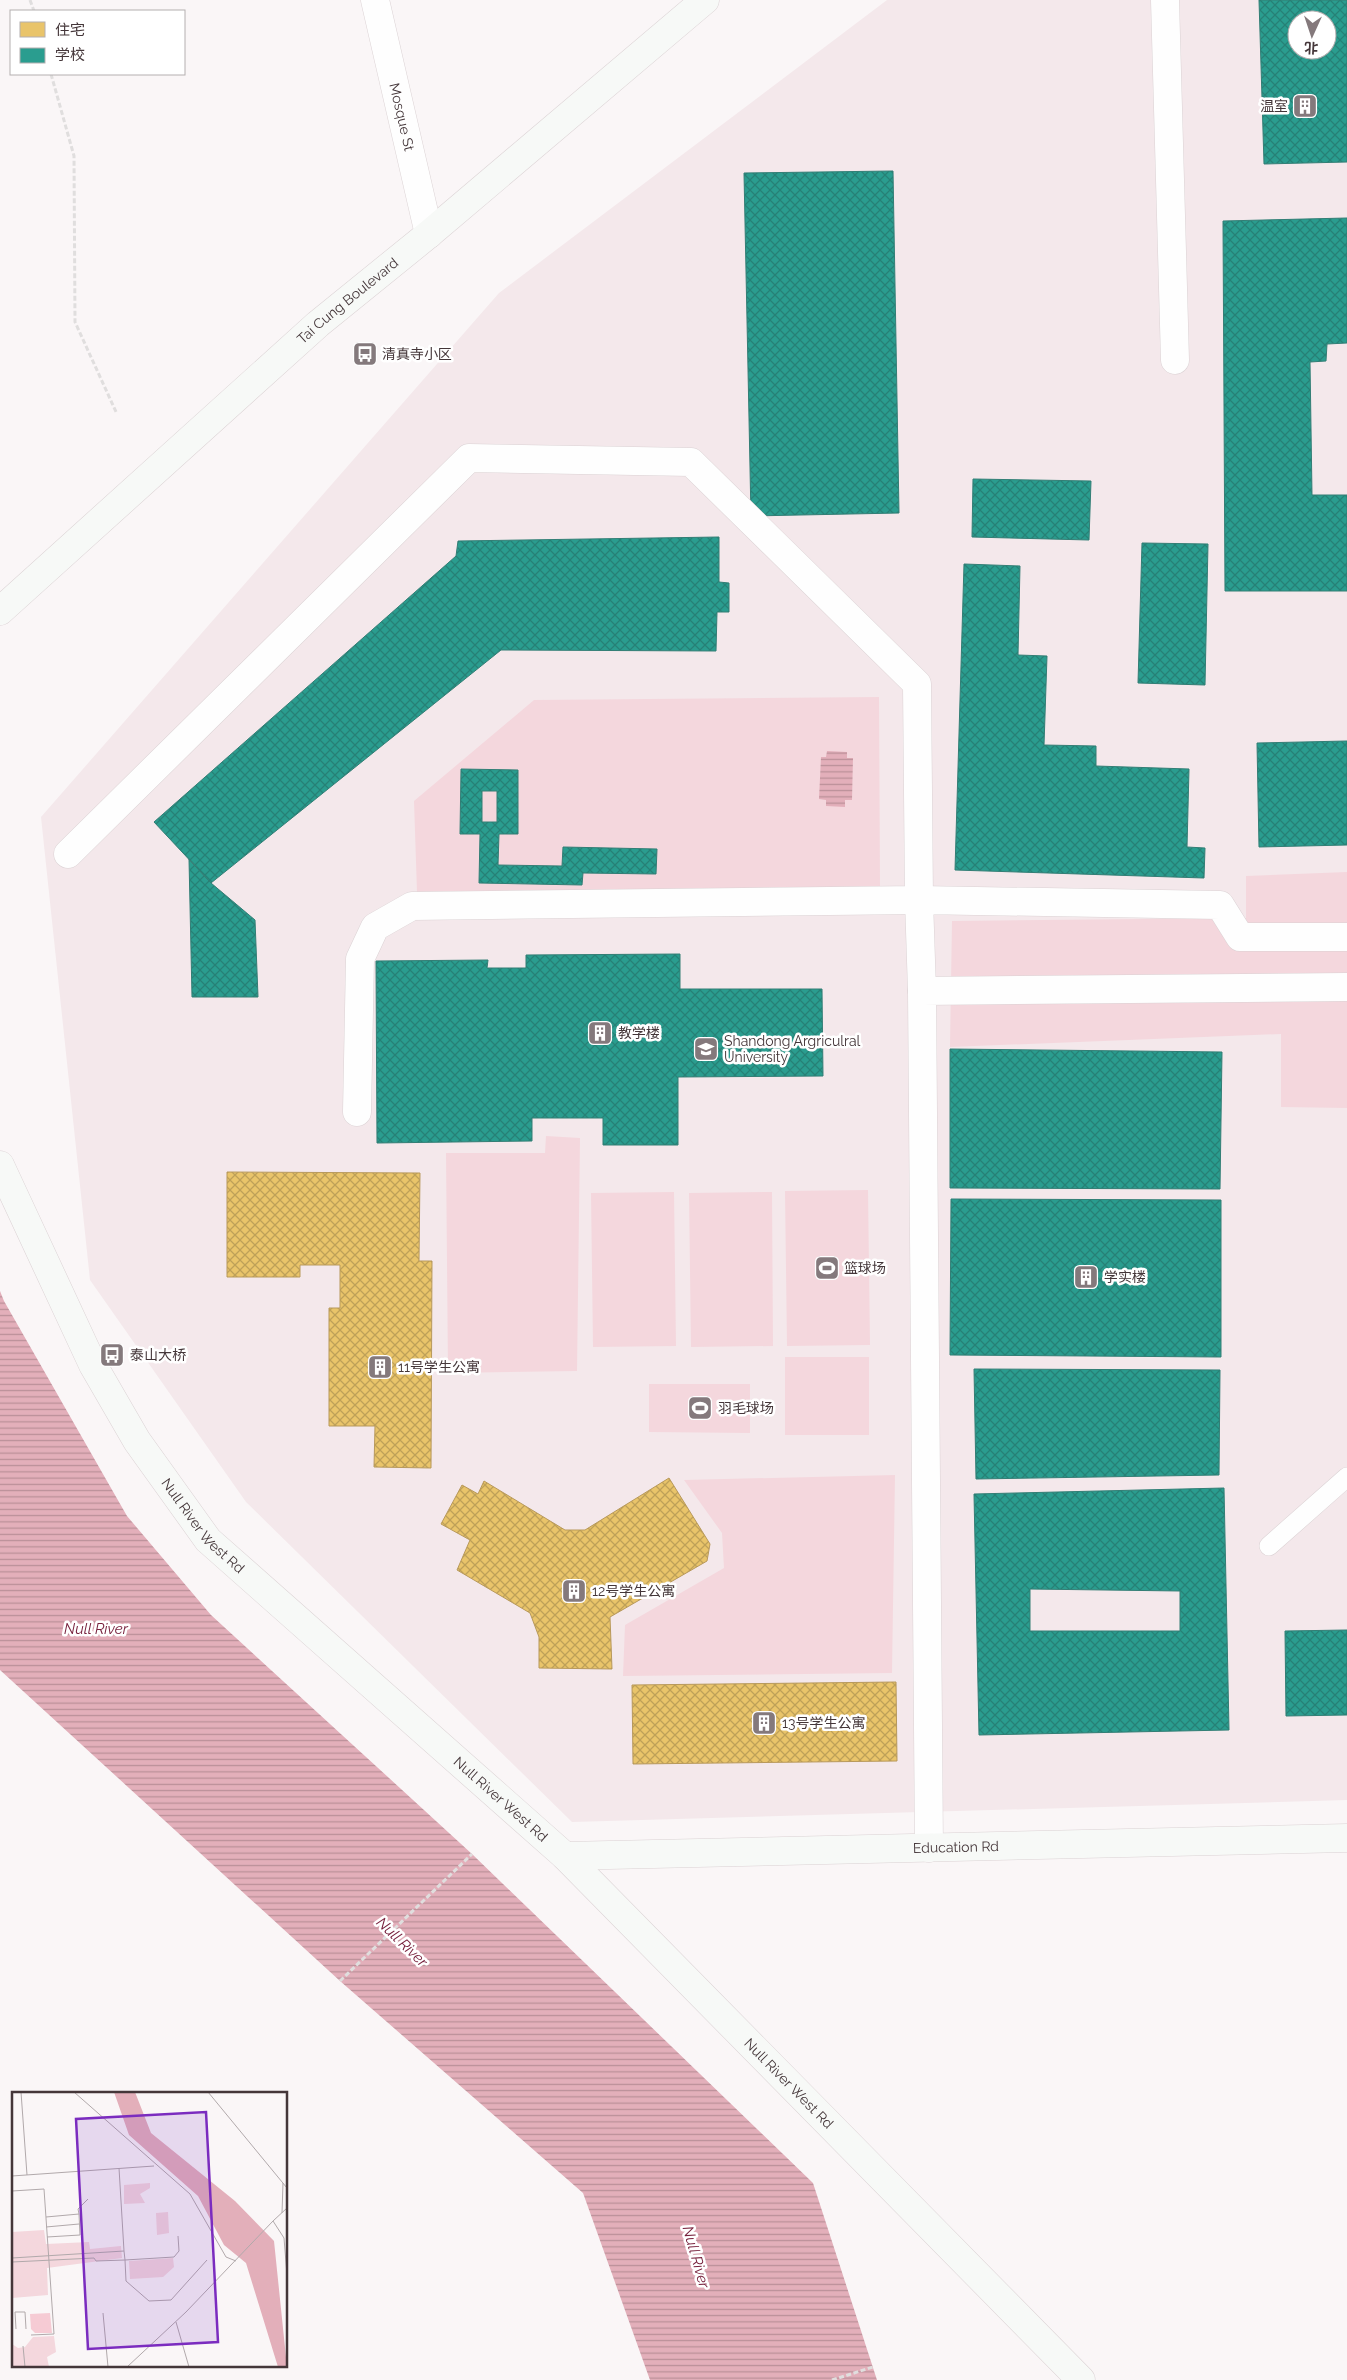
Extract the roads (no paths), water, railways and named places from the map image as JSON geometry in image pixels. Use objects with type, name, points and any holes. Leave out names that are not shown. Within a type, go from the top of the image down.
[{"type":"street","name":"Mosque St","points":[[375,0],[429,234]]},
{"type":"street","name":"Tai Cung Boulevard","points":[[0,611],[318,324],[429,234],[705,0]]},
{"type":"street","points":[[1165,0],[1175,360]]},
{"type":"street","points":[[68,854],[469,458],[691,462],[917,684],[919,900],[922,991],[929,1848]]},
{"type":"street","points":[[356,1112],[360,959],[375,927],[412,906],[919,900],[1220,905],[1240,936],[1347,937]]},
{"type":"street","points":[[922,991],[1347,987]]},
{"type":"street","name":"Null River West Rd","points":[[0,1165],[93,1365],[136,1441],[208,1540],[565,1856],[1081,2380]]},
{"type":"street","name":"Education Rd","points":[[565,1856],[1347,1838]]},
{"type":"lane","points":[[1269,1546],[1347,1477]]},
{"type":"water","points":[[827,751],[847,752],[847,758],[853,758],[852,800],[845,800],[845,807],[826,806],[826,800],[819,799],[821,757],[826,757]]},
{"type":"water","name":"Null River","points":[[0,1291],[127,1516],[211,1615],[472,1854],[813,2183],[877,2380],[650,2380],[583,2193],[340,1981],[0,1670]]},
{"type":"place","name":"温室","points":[[1305,106]]},
{"type":"place","name":"清真寺小区","points":[[365,354]]},
{"type":"place","name":"教学楼","points":[[600,1033]]},
{"type":"place","name":"Shandong Argriculral University","points":[[706,1049]]},
{"type":"place","name":"篮球场","points":[[827,1268]]},
{"type":"place","name":"学实楼","points":[[1086,1277]]},
{"type":"place","name":"泰山大桥","points":[[112,1355]]},
{"type":"place","name":"11号学生公寓","points":[[380,1367]]},
{"type":"place","name":"羽毛球场","points":[[700,1408]]},
{"type":"place","name":"12号学生公寓","points":[[574,1591]]},
{"type":"place","name":"13号学生公寓","points":[[764,1723]]}]
